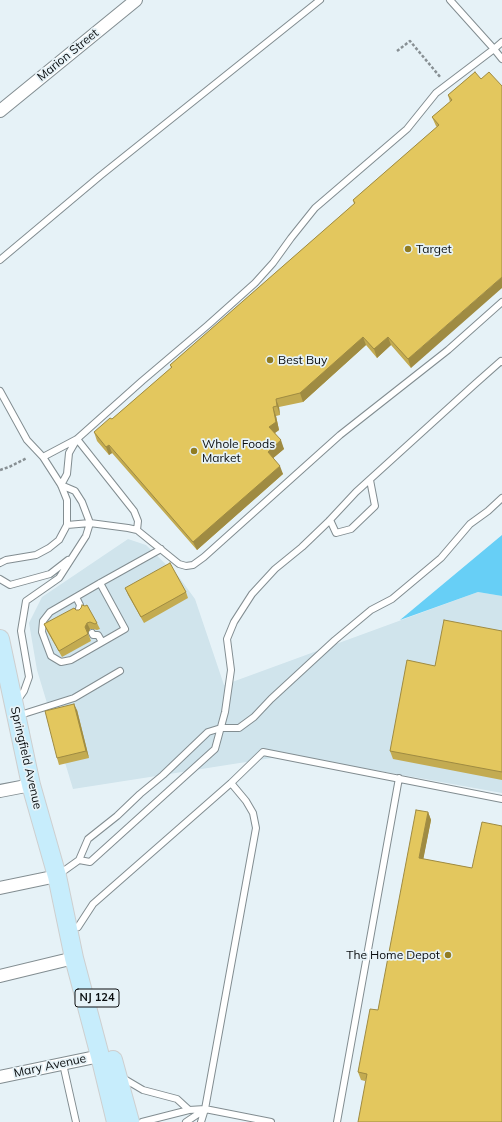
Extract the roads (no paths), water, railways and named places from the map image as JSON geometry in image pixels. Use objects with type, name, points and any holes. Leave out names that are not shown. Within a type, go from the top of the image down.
[{"type":"main road","name":"Springfield Avenue","points":[[0,639],[4,679],[15,711],[31,785],[57,876],[74,958],[116,1122]]},
{"type":"main road","name":"Springfield Avenue","points":[[57,876],[78,927],[130,1122]]},
{"type":"street","name":"Marion Street","points":[[0,111],[136,0]]},
{"type":"street","points":[[0,791],[31,785]]},
{"type":"street","points":[[0,888],[57,876]]},
{"type":"street","points":[[0,976],[74,958]]},
{"type":"street","name":"Mary Avenue","points":[[0,1077],[100,1056]]},
{"type":"lane","points":[[0,260],[94,181],[320,0]]},
{"type":"lane","points":[[450,0],[502,59]]},
{"type":"lane","points":[[43,457],[77,439],[255,283],[269,268],[315,208],[408,129],[436,93],[494,50],[502,42]]},
{"type":"lane","points":[[67,525],[90,523],[137,530],[179,564],[186,566],[194,565],[204,558],[340,434],[448,350],[502,302]]},
{"type":"lane","points":[[79,860],[90,862],[215,749],[225,712],[231,670],[227,639],[234,622],[252,594],[275,569],[302,547],[330,520],[356,492],[495,365],[501,361],[502,362]]},
{"type":"lane","points":[[0,390],[27,440],[43,457],[61,485],[66,500],[67,525],[59,540],[49,548],[36,555],[6,560],[0,563]]},
{"type":"lane","points":[[61,485],[67,474],[69,453],[77,439]]},
{"type":"lane","points":[[77,439],[134,511],[138,521],[137,530]]},
{"type":"lane","points":[[330,520],[336,533],[350,529],[375,506],[370,480]]},
{"type":"lane","points":[[15,711],[29,677],[20,631],[26,601],[59,578],[86,536],[90,523],[82,502],[75,491],[61,485]]},
{"type":"lane","points":[[57,876],[79,860],[88,839],[117,816],[163,775],[208,732],[221,728],[239,728],[254,716],[335,640],[371,610],[392,598],[441,558],[470,524],[488,511],[502,498]]},
{"type":"lane","points":[[100,583],[125,629],[71,660],[61,662],[51,656],[42,632],[43,621],[50,612],[100,583],[161,549]]},
{"type":"lane","points":[[0,579],[10,584],[50,574],[72,557]]},
{"type":"lane","points":[[76,597],[80,605],[80,612]]},
{"type":"lane","points":[[80,605],[87,608]]},
{"type":"lane","points":[[96,633],[102,642]]},
{"type":"lane","points":[[15,711],[74,698],[120,671]]},
{"type":"lane","points":[[78,927],[93,904],[231,784],[263,752],[502,799]]},
{"type":"lane","points":[[337,1122],[399,778]]},
{"type":"lane","points":[[201,1122],[205,1109],[256,828],[253,813],[246,801],[231,784]]},
{"type":"lane","points":[[63,1064],[76,1122]]},
{"type":"lane","points":[[117,1075],[143,1090],[177,1099],[189,1110]]},
{"type":"lane","points":[[186,1122],[205,1109]]},
{"type":"lane","points":[[142,1122],[189,1110],[205,1109],[271,1122]]},
{"type":"place","name":"Target","points":[[408,249]]},
{"type":"place","name":"Best Buy","points":[[270,360]]},
{"type":"place","name":"Whole Foods Market","points":[[194,451]]},
{"type":"place","name":"The Home Depot","points":[[448,955]]}]
